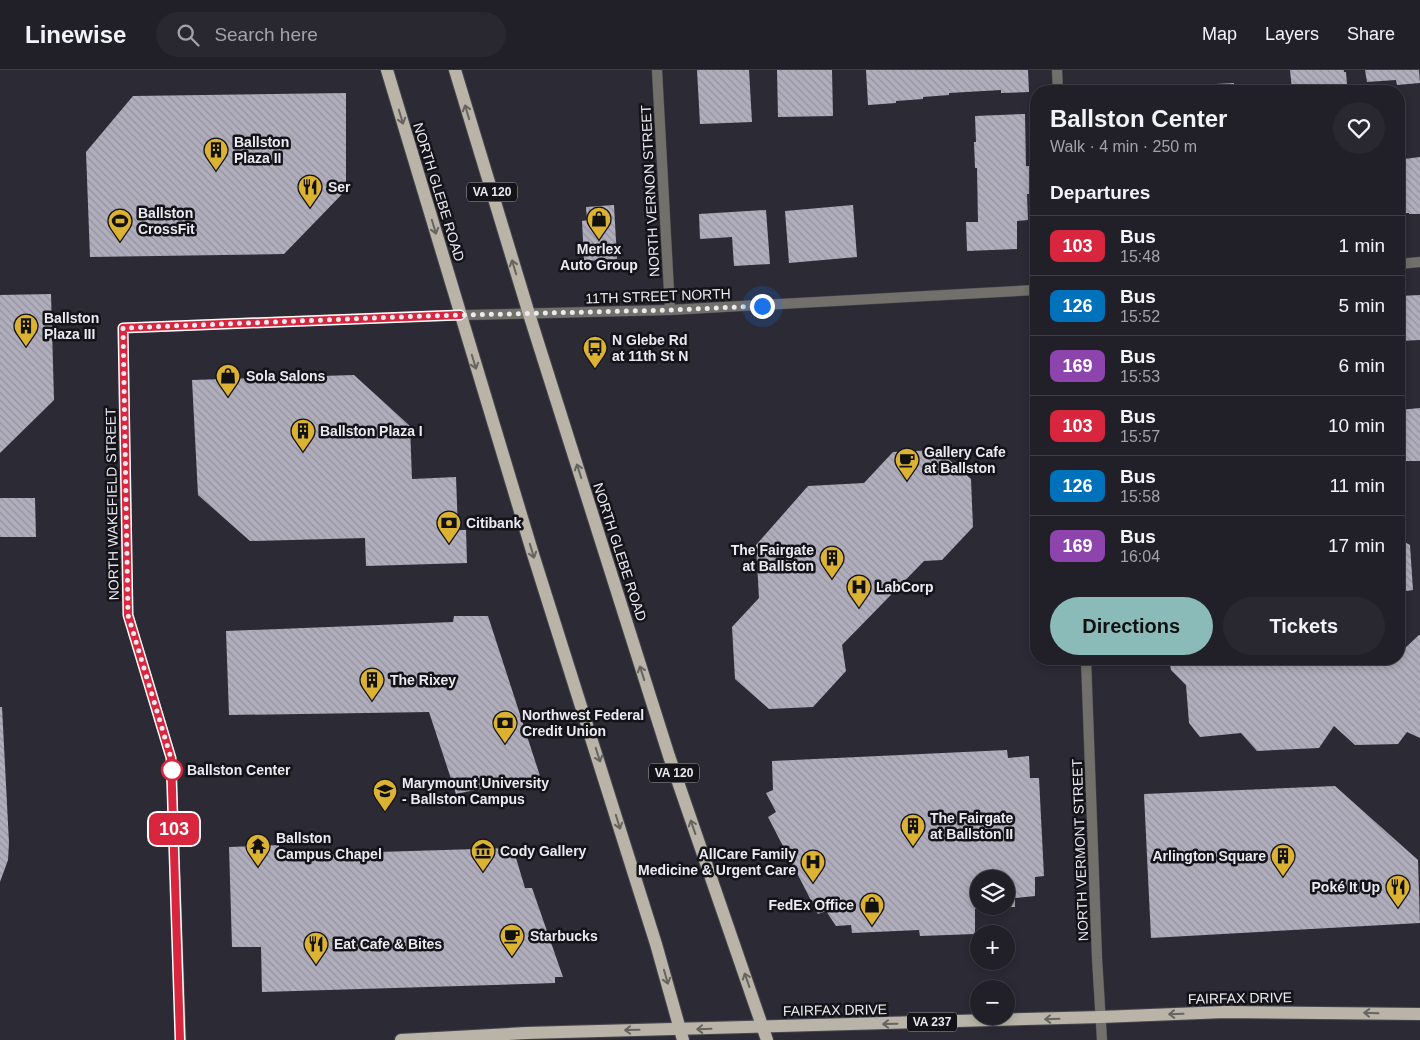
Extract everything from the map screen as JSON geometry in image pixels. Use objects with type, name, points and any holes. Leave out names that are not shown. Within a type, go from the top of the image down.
[{"type":"main road","name":"NORTH GLEBE ROAD","points":[[387,70],[532,551],[653,934],[682,1035]]},
{"type":"main road","name":"NORTH GLEBE ROAD","points":[[455,70],[529,314],[669,756],[767,1040]]},
{"type":"main road","name":"FAIRFAX DRIVE","points":[[402,1040],[536,1033],[682,1035],[763,1026],[1225,1012],[1420,1014]]},
{"type":"street","name":"NORTH VERNON STREET","points":[[657,70],[670,310]]},
{"type":"street","points":[[1057,70],[1058,85]]},
{"type":"street","points":[[1405,263],[1420,262]]},
{"type":"street","name":"11TH STREET NORTH","points":[[460,315],[670,310],[1030,290]]},
{"type":"street","name":"NORTH WAKEFIELD STREET","points":[[180,1040],[171,758],[128,615],[123,328],[460,315]]},
{"type":"street","name":"NORTH VERMONT STREET","points":[[1086,665],[1102,1040]]},
{"type":"building","points":[[697,70],[749,70],[752,122],[700,124]]},
{"type":"building","points":[[777,70],[832,70],[833,116],[778,117]]},
{"type":"building","points":[[866,70],[1028,70],[1029,92],[1001,93],[1001,90],[949,93],[949,95],[923,97],[923,99],[896,101],[896,103],[868,105]]},
{"type":"building","points":[[1290,70],[1344,70],[1346,72],[1347,84],[1345,85],[1292,85]]},
{"type":"building","points":[[1365,70],[1419,70],[1420,83],[1397,85],[1396,80],[1367,82]]},
{"type":"building","points":[[1234,83],[1234,85],[1197,85]]},
{"type":"building","name":"Ballston Plaza II","points":[[346,93],[346,190],[284,254],[90,257],[86,152],[133,96]]},
{"type":"building","points":[[1025,114],[1026,166],[1029,166],[1030,194],[1027,194],[1028,220],[1017,221],[1017,249],[967,251],[966,222],[978,222],[977,168],[975,168],[974,142],[976,142],[975,116]]},
{"type":"building","points":[[1420,157],[1420,214],[1405,213],[1405,159]]},
{"type":"building","name":"Merlex Auto Group","points":[[614,205],[617,259],[584,261],[582,221],[587,220],[586,207]]},
{"type":"building","points":[[853,205],[857,257],[789,263],[785,211]]},
{"type":"building","points":[[766,210],[770,264],[734,266],[732,237],[700,239],[699,214]]},
{"type":"building","name":"Ballston Plaza III","points":[[51,294],[54,400],[0,453],[0,295]]},
{"type":"building","points":[[1420,295],[1420,340],[1405,341],[1405,296]]},
{"type":"building","name":"Ballston Plaza I","points":[[354,375],[410,426],[412,479],[456,477],[458,530],[466,530],[467,563],[366,566],[365,538],[250,541],[198,495],[192,380]]},
{"type":"building","points":[[1420,408],[1420,461],[1405,461],[1405,409]]},
{"type":"building","name":"The Fairgate at Ballston","points":[[938,450],[971,479],[973,527],[942,560],[924,561],[842,645],[846,671],[813,707],[769,709],[735,679],[732,627],[759,598],[756,545],[808,486],[864,483],[893,452]]},
{"type":"building","points":[[0,498],[35,498],[36,537],[0,537]]},
{"type":"building","points":[[1405,542],[1410,545],[1413,590],[1405,591]]},
{"type":"building","name":"The Rixey","points":[[454,616],[488,616],[540,776],[456,794],[429,712],[229,715],[226,631],[453,622]]},
{"type":"building","points":[[1420,635],[1420,738],[1407,732],[1398,744],[1355,745],[1334,726],[1319,748],[1257,751],[1241,733],[1200,737],[1189,723],[1186,685],[1171,670],[1170,665],[1405,665],[1405,648]]},
{"type":"building","points":[[0,707],[2,707],[9,843],[8,860],[0,882]]},
{"type":"building","name":"The Fairgate at Ballston II","points":[[1007,750],[1008,758],[1029,756],[1030,778],[1039,778],[1044,876],[1035,877],[1035,896],[1015,898],[1015,870],[970,870],[970,915],[975,915],[975,925],[970,925],[970,934],[920,936],[919,930],[852,933],[851,925],[836,926],[826,911],[818,914],[768,817],[776,812],[766,793],[773,790],[772,761]]},
{"type":"building","name":"Arlington Square","points":[[1335,786],[1418,860],[1420,923],[1151,938],[1144,794]]},
{"type":"building","points":[[279,845],[279,855],[513,848],[525,888],[532,888],[563,977],[555,977],[555,983],[262,992],[261,947],[232,947],[229,847]]},
{"type":"bus line","name":"103","points":[[180,1040],[171,758],[128,615],[123,328],[460,315]]},
{"type":"place","name":"Ballston Plaza II","points":[[216,171]]},
{"type":"place","name":"Ser","points":[[310,208]]},
{"type":"place","name":"Merlex Auto Group","points":[[599,240]]},
{"type":"place","name":"Ballston CrossFit","points":[[120,242]]},
{"type":"place","name":"Ballston Plaza III","points":[[26,347]]},
{"type":"place","name":"N Glebe Rd at 11th St N","points":[[595,369]]},
{"type":"place","name":"Sola Salons","points":[[228,397]]},
{"type":"place","name":"Ballston Plaza I","points":[[303,452]]},
{"type":"place","name":"Gallery Cafe at Ballston","points":[[907,481]]},
{"type":"place","name":"Citibank","points":[[449,544]]},
{"type":"place","name":"The Fairgate at Ballston","points":[[832,579]]},
{"type":"place","name":"LabCorp","points":[[859,608]]},
{"type":"place","name":"The Rixey","points":[[372,701]]},
{"type":"place","name":"Northwest Federal Credit Union","points":[[505,744]]},
{"type":"place","name":"Ballston Center","points":[[172,770]]},
{"type":"place","name":"Marymount University - Ballston Campus","points":[[385,812]]},
{"type":"place","name":"The Fairgate at Ballston II","points":[[913,847]]},
{"type":"place","name":"Ballston Campus Chapel","points":[[258,867]]},
{"type":"place","name":"Cody Gallery","points":[[483,872]]},
{"type":"place","name":"Arlington Square","points":[[1283,877]]},
{"type":"place","name":"AllCare Family Medicine & Urgent Care","points":[[813,883]]},
{"type":"place","name":"Poké It Up","points":[[1398,908]]},
{"type":"place","name":"FedEx Office","points":[[872,926]]},
{"type":"place","name":"Starbucks","points":[[512,957]]},
{"type":"place","name":"Eat Cafe & Bites","points":[[316,965]]},
{"type":"route","points":[[172,770],[171,758],[128,615],[123,328],[424,316],[762,306]]}]
